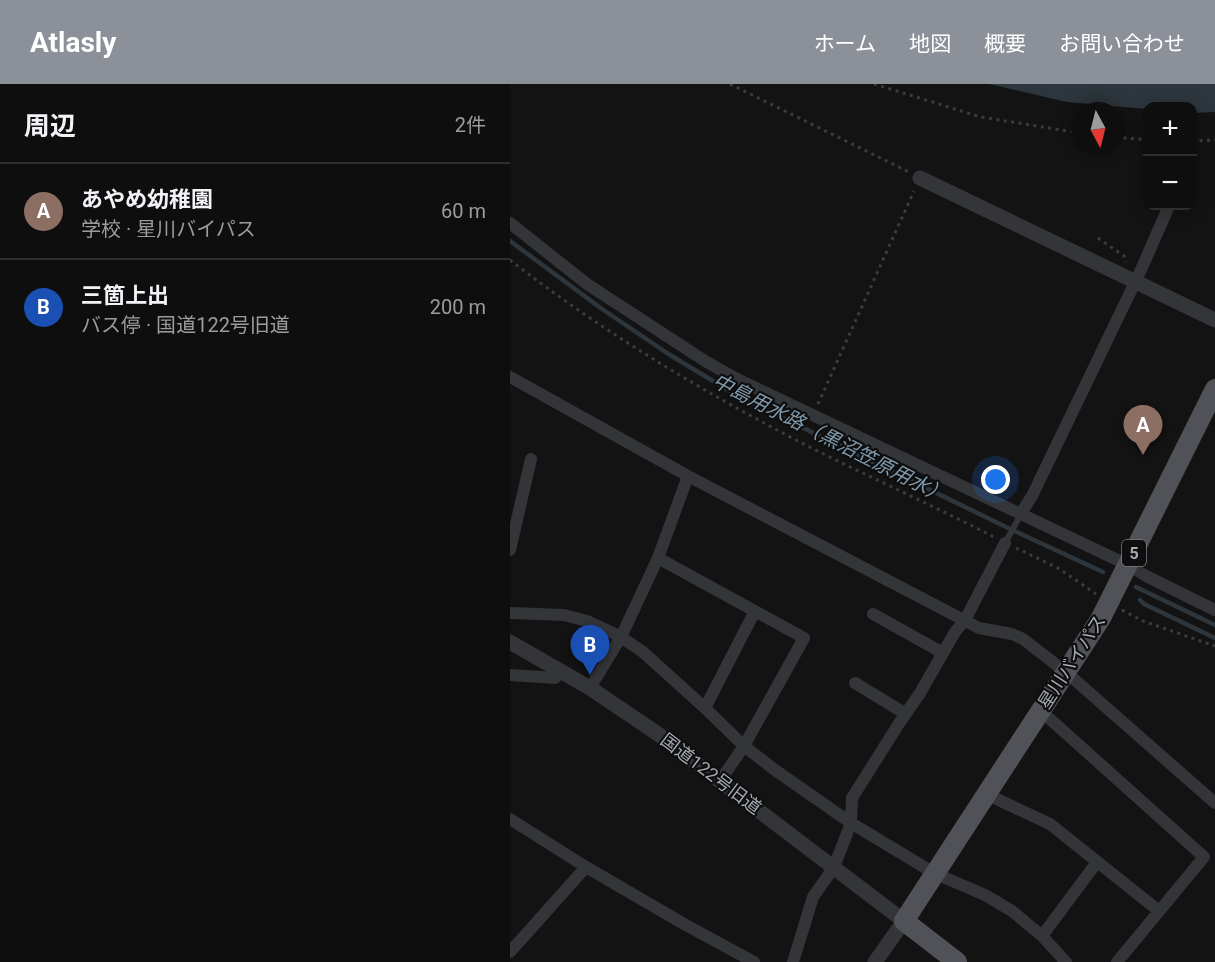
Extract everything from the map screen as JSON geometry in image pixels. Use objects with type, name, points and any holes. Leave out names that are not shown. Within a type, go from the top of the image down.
[{"type":"main road","name":"星川バイパス","points":[[904,921],[1101,618],[1215,389]]},
{"type":"main road","points":[[904,921],[957,962]]},
{"type":"street","points":[[920,178],[1132,275],[1215,320]]},
{"type":"street","points":[[1019,518],[1032,496],[1132,275],[1167,210]]},
{"type":"street","points":[[510,223],[587,284],[705,361],[1019,518],[1128,564],[1146,576],[1215,610]]},
{"type":"street","points":[[510,377],[688,476],[965,620],[979,627],[1012,633],[1066,673],[1215,803]]},
{"type":"street","points":[[510,550],[531,459]]},
{"type":"street","points":[[590,688],[621,637],[658,558],[688,476]]},
{"type":"street","points":[[793,962],[813,897],[834,867],[851,823],[852,798],[920,693],[955,632],[965,620],[1006,541]]},
{"type":"street","points":[[658,558],[804,638],[744,746],[720,781]]},
{"type":"street","points":[[705,708],[755,611]]},
{"type":"street","points":[[510,613],[564,615],[587,621],[621,637],[644,652],[744,746],[775,770],[851,823],[934,873],[985,895],[1012,911],[1042,936],[1066,962]]},
{"type":"street","points":[[873,614],[943,653]]},
{"type":"street","name":"国道122号旧道","points":[[510,642],[590,688],[658,734],[904,921]]},
{"type":"street","points":[[510,675],[555,678],[561,671]]},
{"type":"street","points":[[855,683],[906,714]]},
{"type":"street","points":[[1041,711],[1203,857],[1118,962]]},
{"type":"street","points":[[986,794],[1050,824],[1159,911]]},
{"type":"street","points":[[510,819],[586,867],[754,962]]},
{"type":"street","points":[[1042,936],[1098,862]]},
{"type":"street","points":[[510,952],[586,867]]},
{"type":"street","points":[[876,962],[904,921]]},
{"type":"lane","points":[[1006,541],[1019,518]]},
{"type":"path","points":[[730,84],[920,178],[813,415]]},
{"type":"path","points":[[874,84],[981,117],[1071,132]]},
{"type":"path","points":[[1125,138],[1143,140]]},
{"type":"path","points":[[1197,141],[1215,140]]},
{"type":"path","points":[[1098,238],[1124,256],[1132,275]]},
{"type":"path","points":[[510,260],[618,337],[714,396],[795,439],[1006,541],[1058,568],[1100,596]]},
{"type":"path","points":[[1118,607],[1137,618],[1215,646]]},
{"type":"shaded area","points":[[989,84],[1215,84],[1215,112],[1197,113],[1197,102],[1143,102],[1143,109],[1125,107],[1125,102],[1067,102]]},
{"type":"waterway","name":"中島用水路（黒沼笠原用水）","points":[[510,241],[602,309],[670,355],[738,396],[1103,572]]},
{"type":"waterway","name":"中島用水路（黒沼笠原用水）","points":[[1136,587],[1215,625]]},
{"type":"waterway","points":[[1140,600],[1215,638]]},
{"type":"place","name":"あやめ幼稚園","points":[[1143,455]]},
{"type":"place","name":"三箇上出","points":[[590,675]]}]
